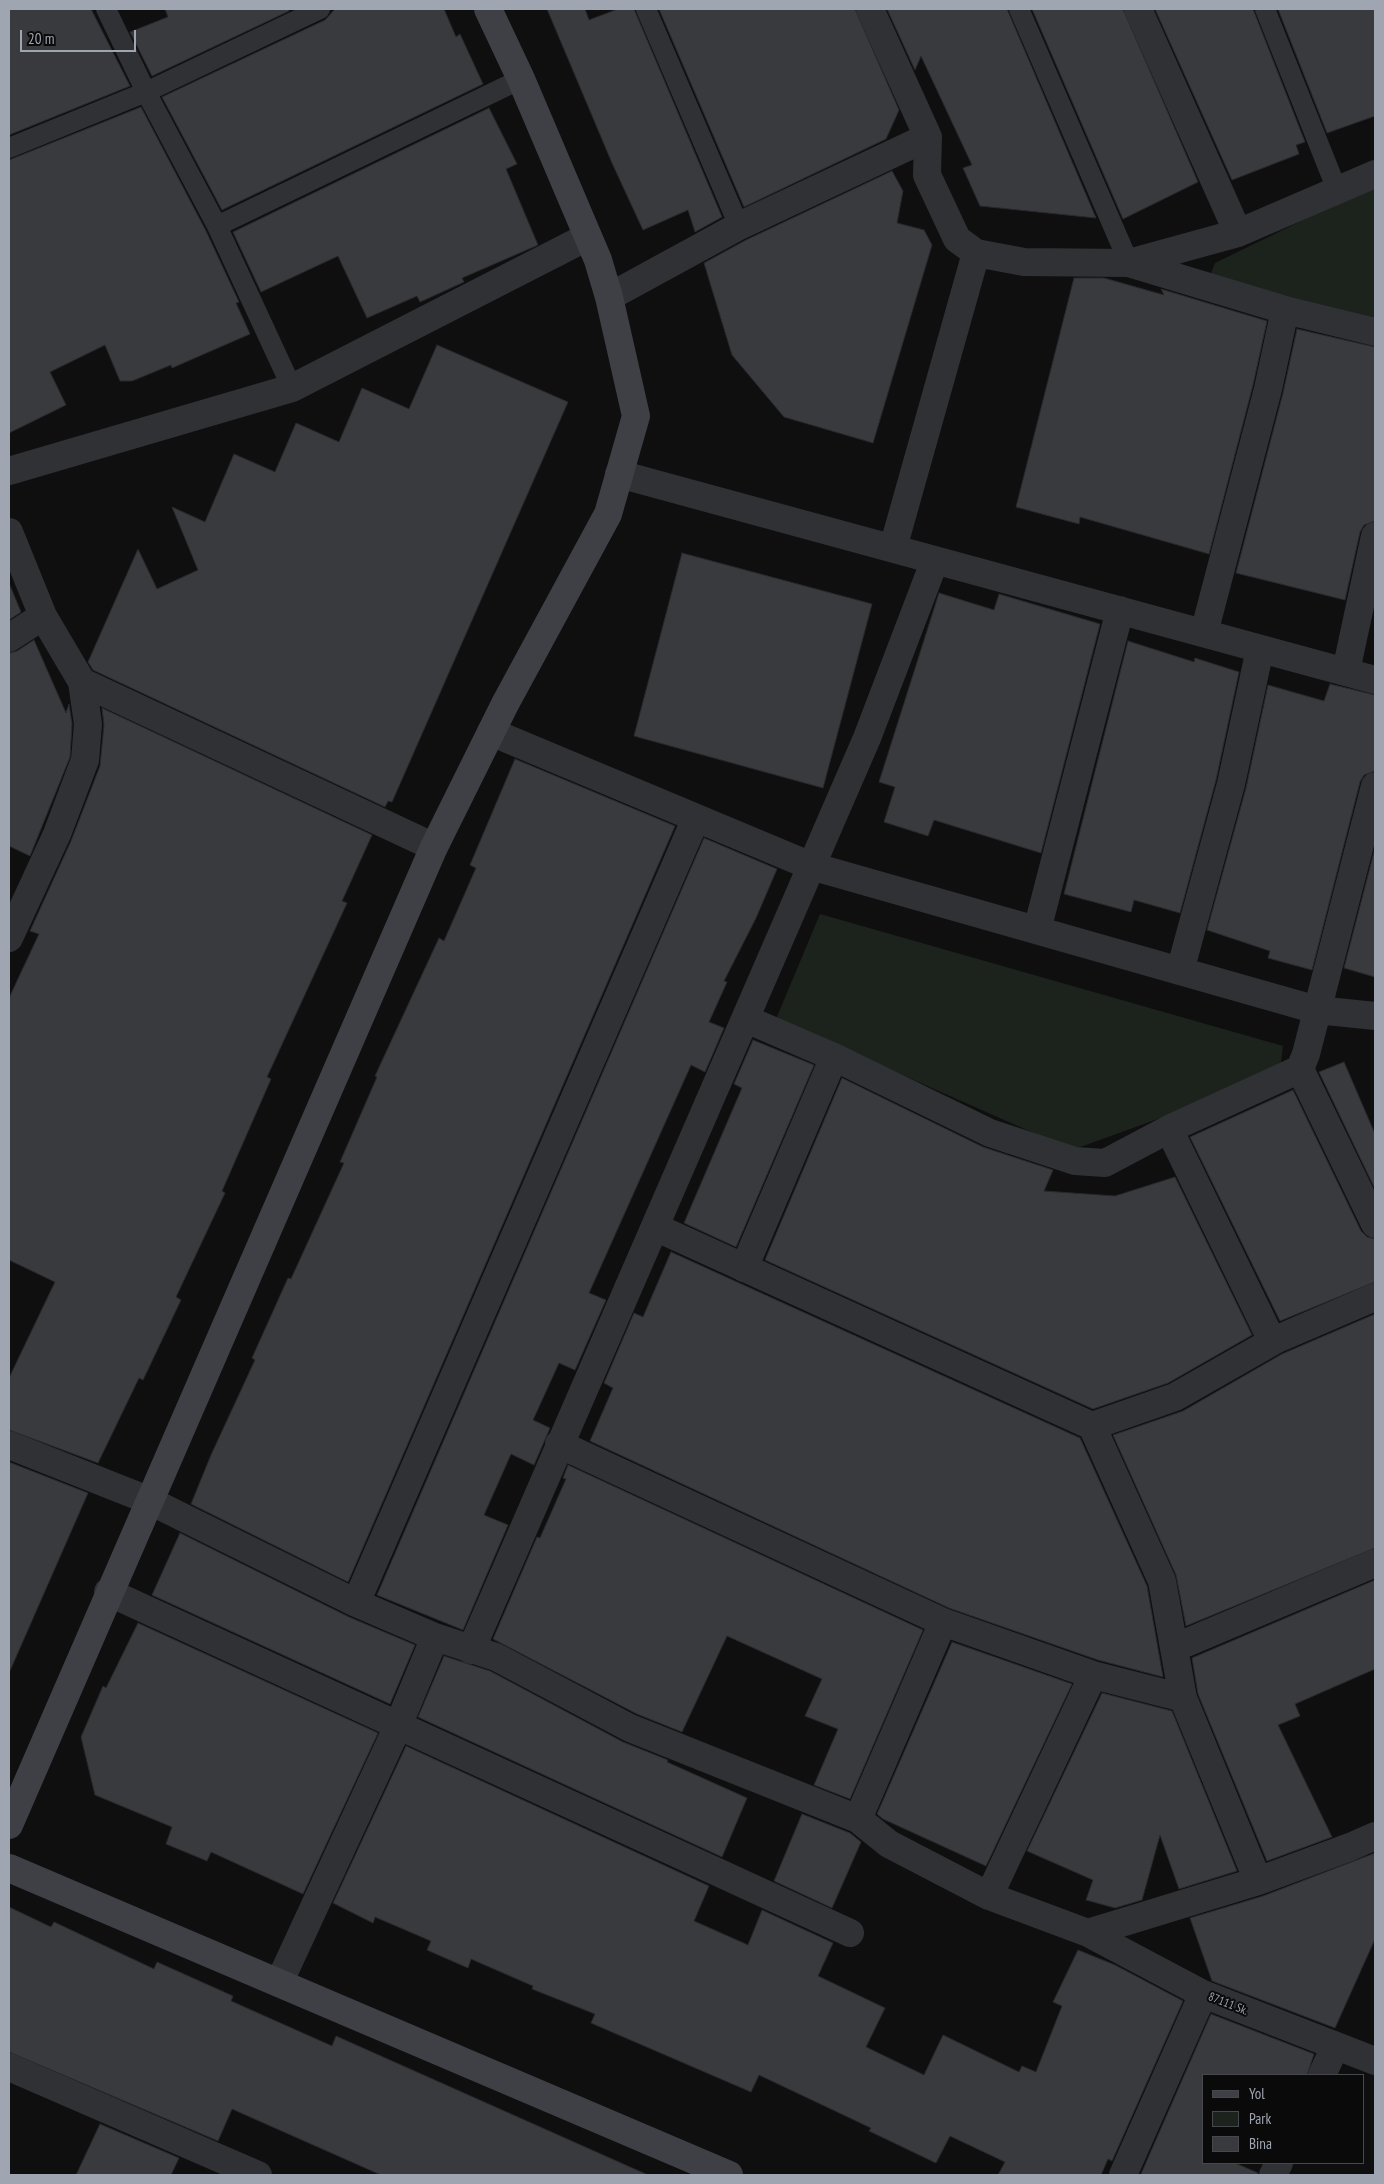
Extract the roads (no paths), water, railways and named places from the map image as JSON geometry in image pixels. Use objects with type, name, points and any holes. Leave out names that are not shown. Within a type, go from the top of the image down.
[{"type":"street","points":[[9,1825],[108,1592],[434,847],[491,732],[608,514],[636,416],[609,297],[587,237],[521,78],[488,9]]},
{"type":"street","points":[[870,9],[928,137],[927,175],[958,240],[976,253],[1024,262],[1129,263],[1238,233],[1375,174]]},
{"type":"street","points":[[1138,9],[1238,233]]},
{"type":"street","points":[[609,297],[739,226],[928,137]]},
{"type":"street","points":[[9,471],[292,388],[587,237]]},
{"type":"street","points":[[893,548],[976,253]]},
{"type":"street","points":[[1129,263],[1285,310],[1375,332]]},
{"type":"street","points":[[1204,633],[1263,408],[1285,310]]},
{"type":"street","points":[[619,474],[1375,680]]},
{"type":"street","points":[[9,532],[43,616],[82,682],[88,724],[84,760],[57,834],[9,938]]},
{"type":"street","points":[[1346,672],[1375,536]]},
{"type":"street","points":[[471,1650],[867,738],[935,560]]},
{"type":"street","points":[[1037,930],[1120,610]]},
{"type":"street","points":[[9,638],[43,616]]},
{"type":"street","points":[[1180,971],[1231,784],[1260,649]]},
{"type":"street","points":[[82,682],[434,847]]},
{"type":"street","points":[[491,732],[811,866],[1317,1010],[1375,1016]]},
{"type":"street","points":[[1375,786],[1300,1069],[1375,1224]]},
{"type":"street","points":[[356,1603],[696,818]]},
{"type":"street","points":[[746,1019],[834,1057],[990,1133],[1075,1161],[1105,1164],[1170,1129],[1300,1069]]},
{"type":"street","points":[[744,1268],[834,1057]]},
{"type":"street","points":[[1170,1129],[1272,1341]]},
{"type":"street","points":[[656,1227],[1092,1426],[1162,1581],[1183,1698],[1258,1881]]},
{"type":"street","points":[[1092,1426],[1174,1397],[1272,1341],[1375,1297]]},
{"type":"street","points":[[559,1444],[943,1622],[1093,1675],[1183,1698]]},
{"type":"street","name":"87111 Sk.","points":[[9,1445],[148,1500],[356,1603],[435,1637],[496,1657],[630,1728],[858,1819],[889,1844],[989,1896],[1088,1933],[1203,1994],[1375,2061]]},
{"type":"street","points":[[1174,1648],[1375,1563]]},
{"type":"street","points":[[108,1592],[850,1933]]},
{"type":"street","points":[[858,1819],[943,1622]]},
{"type":"street","points":[[279,1982],[398,1726],[435,1637]]},
{"type":"street","points":[[989,1896],[1093,1675]]},
{"type":"street","points":[[1088,1933],[1258,1881],[1375,1836]]},
{"type":"street","points":[[9,1868],[729,2175]]},
{"type":"street","points":[[1124,2175],[1203,1994]]},
{"type":"street","points":[[1322,2074],[1335,2047]]},
{"type":"street","points":[[9,2066],[258,2175]]},
{"type":"lane","points":[[106,9],[146,92],[217,226],[292,388]]},
{"type":"lane","points":[[9,148],[146,92],[320,9]]},
{"type":"lane","points":[[646,9],[739,226]]},
{"type":"lane","points":[[1019,9],[1129,263]]},
{"type":"lane","points":[[1265,9],[1337,190]]},
{"type":"lane","points":[[217,226],[521,78]]}]
